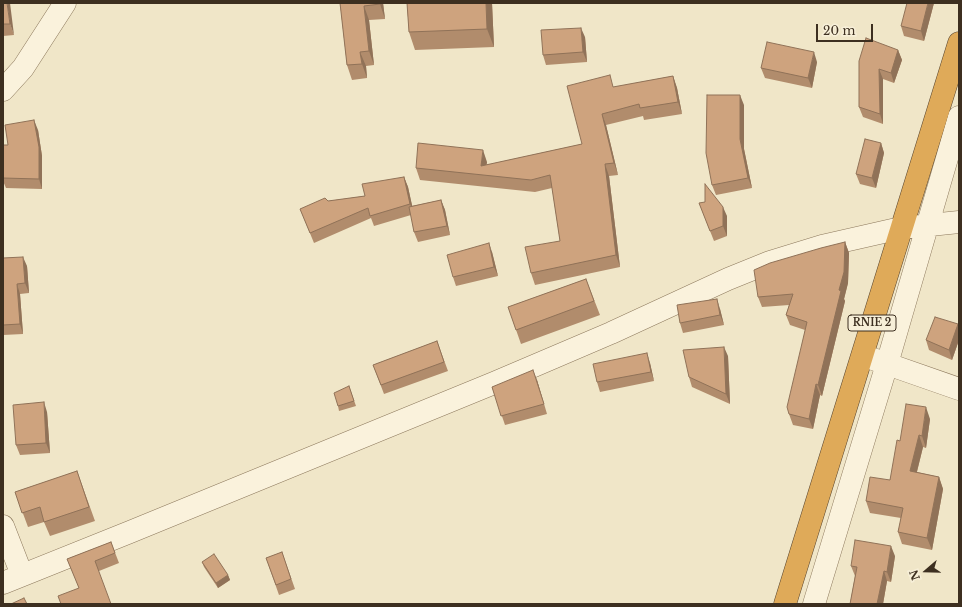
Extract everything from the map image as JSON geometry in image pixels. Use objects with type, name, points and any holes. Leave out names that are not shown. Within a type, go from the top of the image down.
[{"type":"highway","name":"RNIE 2","points":[[785,604],[959,43]]},
{"type":"street","points":[[3,90],[23,68],[65,3]]},
{"type":"street","points":[[814,604],[888,364],[959,117]]},
{"type":"street","points":[[3,526],[12,579],[494,383],[611,333],[728,279],[770,262],[822,246],[901,228],[959,222]]},
{"type":"street","points":[[862,355],[959,389]]},
{"type":"building","points":[[3,3],[7,3],[10,24],[3,24]]},
{"type":"building","points":[[340,3],[380,4],[364,6],[369,51],[360,52],[362,64],[347,65]]},
{"type":"building","points":[[407,3],[486,3],[487,29],[409,32]]},
{"type":"building","points":[[907,3],[928,3],[921,31],[901,26]]},
{"type":"building","points":[[581,28],[583,52],[543,55],[541,30]]},
{"type":"building","points":[[866,38],[898,50],[891,73],[879,69],[880,114],[859,107],[859,61]]},
{"type":"building","points":[[767,42],[814,52],[808,78],[761,68]]},
{"type":"building","points":[[610,75],[613,87],[673,76],[678,102],[640,108],[639,104],[602,114],[614,163],[605,164],[616,255],[531,273],[525,247],[560,241],[550,175],[531,180],[416,168],[418,143],[483,150],[481,166],[582,144],[567,86]]},
{"type":"building","points":[[707,95],[740,95],[740,139],[748,178],[712,185],[706,153]]},
{"type":"building","points":[[34,120],[39,147],[39,179],[3,178],[3,145],[8,145],[5,125]]},
{"type":"building","points":[[865,139],[881,143],[872,178],[856,174]]},
{"type":"building","points":[[404,177],[410,204],[370,216],[368,208],[310,233],[300,209],[325,198],[328,201],[365,196],[362,184]]},
{"type":"building","points":[[705,184],[723,207],[723,226],[710,231],[699,203],[705,202]]},
{"type":"building","points":[[441,200],[447,226],[414,232],[409,207]]},
{"type":"building","points":[[845,242],[844,272],[839,290],[841,291],[818,385],[816,384],[809,419],[789,414],[787,407],[807,322],[786,315],[793,294],[758,297],[754,270],[770,263]]},
{"type":"building","points":[[489,243],[494,267],[453,277],[447,255]]},
{"type":"building","points":[[23,257],[25,283],[17,284],[20,324],[3,325],[3,258]]},
{"type":"building","points":[[586,279],[594,301],[516,330],[508,307]]},
{"type":"building","points":[[717,299],[720,315],[680,323],[677,305]]},
{"type":"building","points":[[935,317],[958,324],[949,350],[926,340]]},
{"type":"building","points":[[437,341],[444,362],[381,385],[373,365]]},
{"type":"building","points":[[724,347],[726,394],[689,377],[683,350]]},
{"type":"building","points":[[647,353],[651,372],[597,382],[593,364]]},
{"type":"building","points":[[533,370],[544,404],[501,416],[492,387]]},
{"type":"building","points":[[349,386],[354,401],[338,406],[334,393]]},
{"type":"building","points":[[44,402],[46,443],[16,445],[13,405]]},
{"type":"building","points":[[906,404],[926,407],[922,436],[919,435],[910,471],[939,477],[927,538],[898,532],[903,508],[866,501],[870,477],[890,480],[897,440],[900,441]]},
{"type":"building","points":[[77,471],[89,507],[44,522],[40,507],[22,513],[15,492]]},
{"type":"building","points":[[855,540],[891,546],[887,572],[884,571],[877,604],[850,604],[857,567],[851,566]]},
{"type":"building","points":[[111,542],[115,553],[95,561],[111,604],[61,604],[58,596],[79,588],[67,559]]},
{"type":"building","points":[[282,552],[291,579],[276,585],[266,558]]},
{"type":"building","points":[[214,554],[228,575],[216,583],[202,562]]},
{"type":"building","points":[[24,598],[27,604],[11,604]]}]
